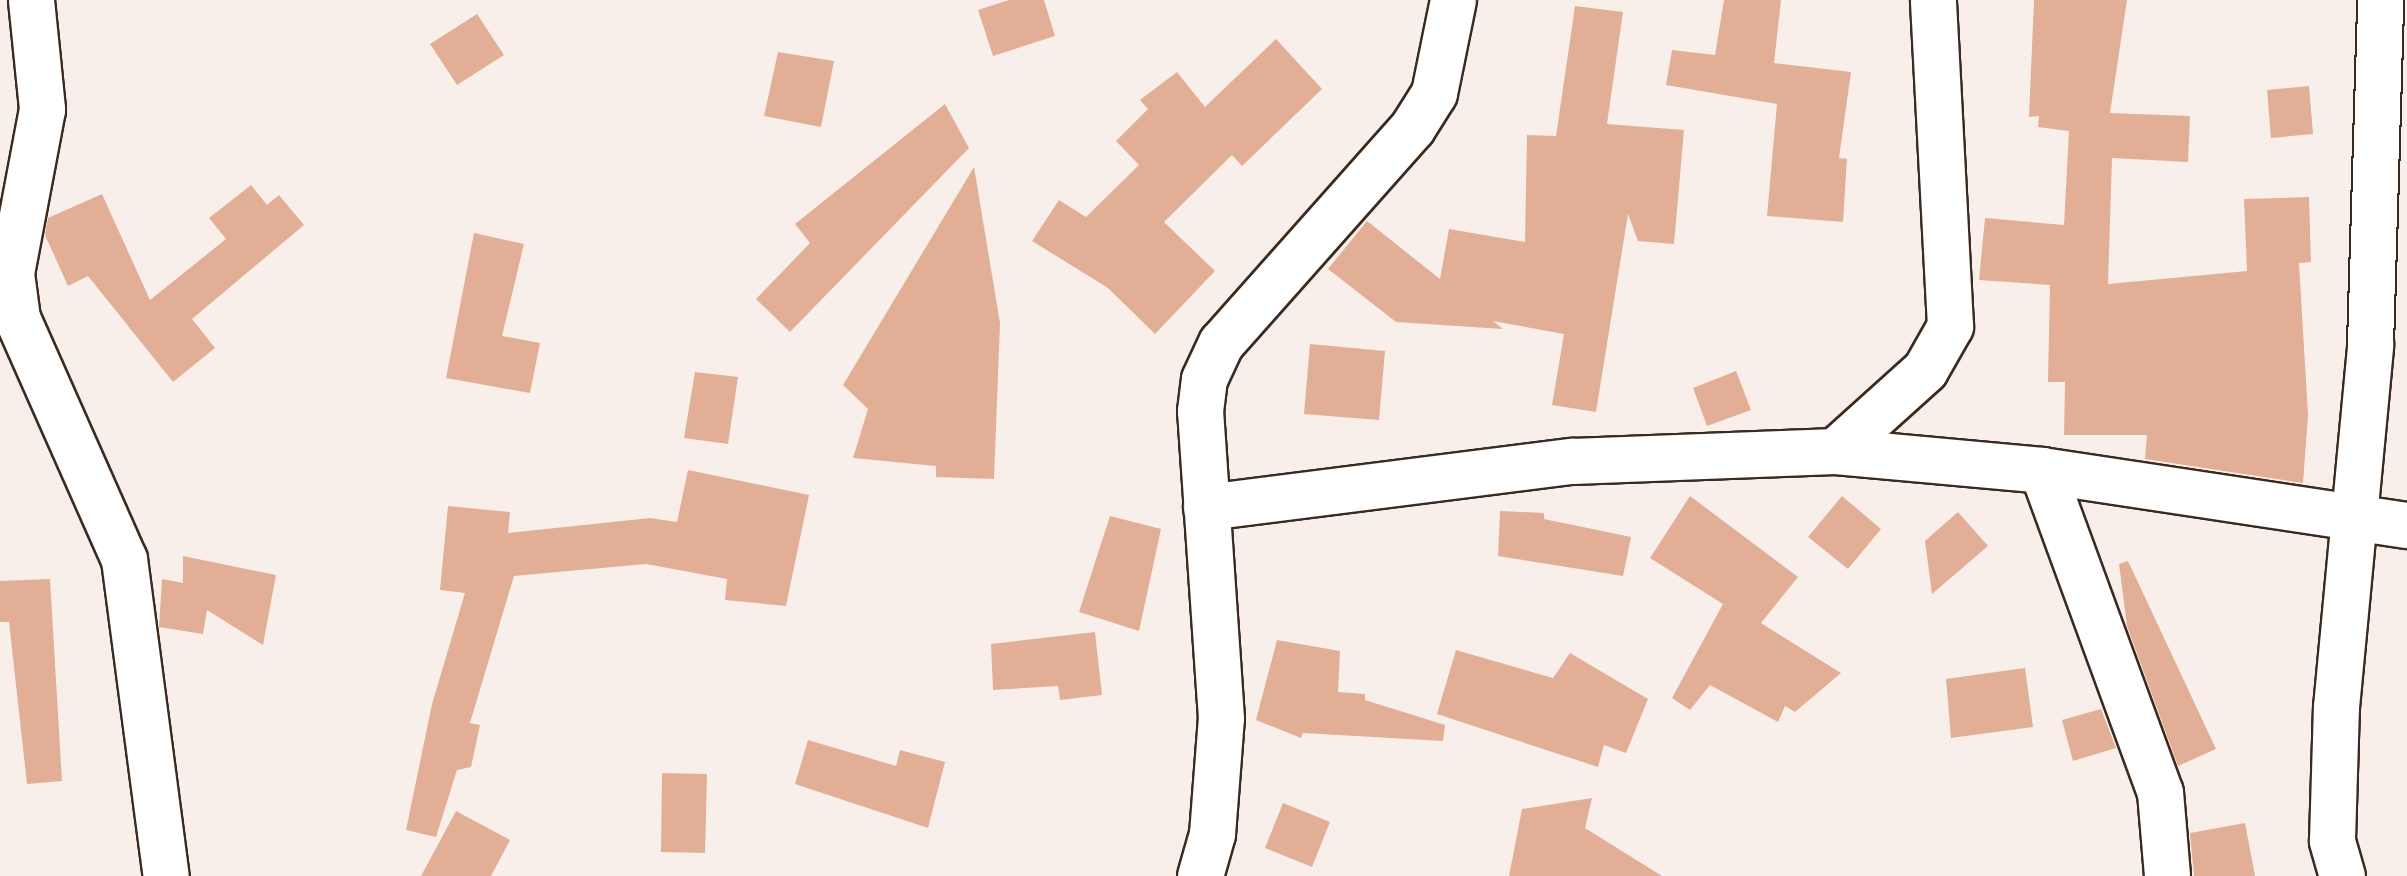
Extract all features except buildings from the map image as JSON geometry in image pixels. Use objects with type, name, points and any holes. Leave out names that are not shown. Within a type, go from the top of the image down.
[{"type":"street","points":[[30,0],[42,110],[11,273],[8,322],[124,559],[166,876]]},
{"type":"street","points":[[1200,876],[1212,834],[1221,718],[1200,412],[1204,379],[1221,343],[1412,128],[1434,93],[1452,0]]},
{"type":"street","points":[[1835,450],[1925,370],[1950,326],[1934,0]]},
{"type":"street","points":[[2342,876],[2332,840],[2350,520],[2370,344],[2380,0]]},
{"type":"street","points":[[1206,506],[1572,461],[1835,450],[2042,470],[2350,520],[2407,525]]},
{"type":"street","points":[[2042,470],[2160,792],[2166,876]]}]
